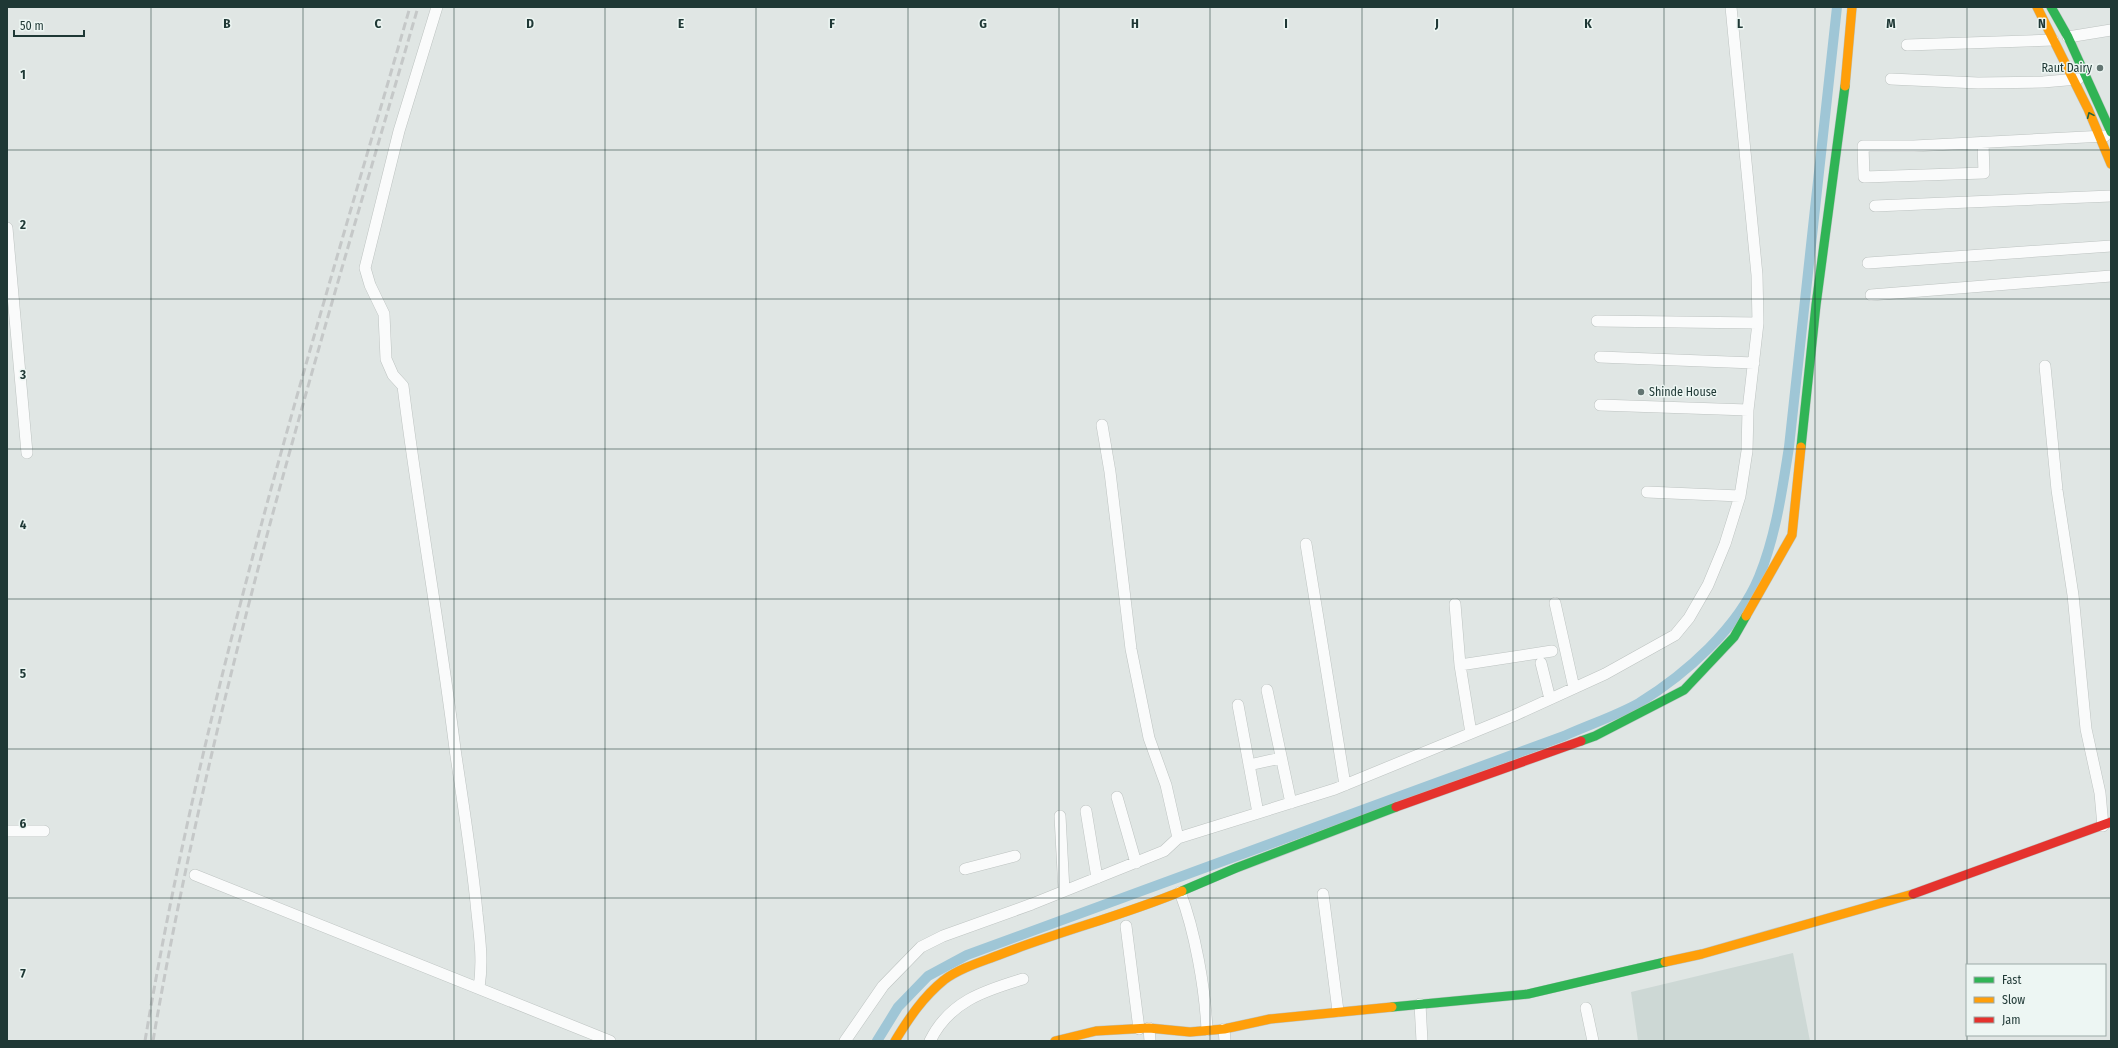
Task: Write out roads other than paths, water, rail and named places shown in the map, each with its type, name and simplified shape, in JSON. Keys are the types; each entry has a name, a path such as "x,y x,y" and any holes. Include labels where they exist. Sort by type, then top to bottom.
{"street":[{"path":"437,7 399,131 365,268 370,285 384,314 386,359 393,375 403,386 418,504 431,573 475,886 482,948 481,980 479,988"},
{"path":"845,1041 883,986 921,947 942,936 1136,863 1164,851 1178,838 1345,785 1471,733 1605,674 1675,635 1689,618 1708,585 1725,544 1740,496 1747,451 1748,410 1758,323 1757,275 1730,7"},
{"path":"895,1041 908,1019 926,996 946,979 964,969 1032,942 1142,908 1236,868 1412,801 1595,736 1684,690 1734,637 1792,535 1816,305 1844,92 1852,7"},
{"path":"2037,7 2074,80 2100,136 2111,164"},
{"path":"1983,143 1984,173 1864,177 1863,146 1914,146 1983,143 2100,136 2111,134 2108,120 2068,37 2051,7"},
{"path":"2068,37 2111,30"},
{"path":"1906,46 2053,40"},
{"path":"1891,79 1978,83 2074,80 2086,77"},
{"path":"1875,206 2111,196"},
{"path":"7,228 27,453"},
{"path":"1868,263 2111,246"},
{"path":"1871,295 2111,276"},
{"path":"1597,321 1758,323"},
{"path":"1600,357 1754,363"},
{"path":"1055,1041 1096,1032 1144,1028 1191,1036 1207,1030 1224,1029 1270,1019 1338,1011 1477,1000 1528,994 1702,954 1908,896 2107,824 2086,729 2073,595 2057,490 2045,366"},
{"path":"1600,406 1748,410"},
{"path":"1102,424 1110,472 1131,649 1149,738 1166,785 1178,838"},
{"path":"1647,492 1740,496"},
{"path":"1306,544 1345,785"},
{"path":"1556,603 1574,688"},
{"path":"1454,604 1460,665 1471,733"},
{"path":"1460,665 1552,651"},
{"path":"1541,663 1550,699"},
{"path":"1267,690 1291,803"},
{"path":"1238,704 1258,813"},
{"path":"1249,765 1281,758"},
{"path":"1117,798 1136,863"},
{"path":"1086,811 1097,878"},
{"path":"1060,816 1064,891"},
{"path":"7,831 44,831"},
{"path":"965,870 1015,856"},
{"path":"196,875 610,1041"},
{"path":"1180,892 1193,935 1206,1006 1207,1030"},
{"path":"1323,894 1338,1011"},
{"path":"1126,926 1144,1028 1150,1041"},
{"path":"930,1041 951,1010 976,996 1022,978"},
{"path":"1420,1004 1422,1041"},
{"path":"1586,1008 1593,1041"},
{"path":"1224,1029 1226,1041"}],"waterway":[{"path":"877,1041 898,1007 928,976 967,955 1564,736 1630,708 1675,678 1692,664 1724,632 1750,596 1759,577 1770,545 1781,496 1789,447 1837,7"}],"railway":[{"path":"145,1041 169,910 197,779 262,520 410,7"},
{"path":"153,1041 178,910 206,779 237,650 306,392 418,7"}],"place":[{"name":"Raut Dairy","path":"2100,68"},
{"name":"Shinde House","path":"1641,392"}]}
